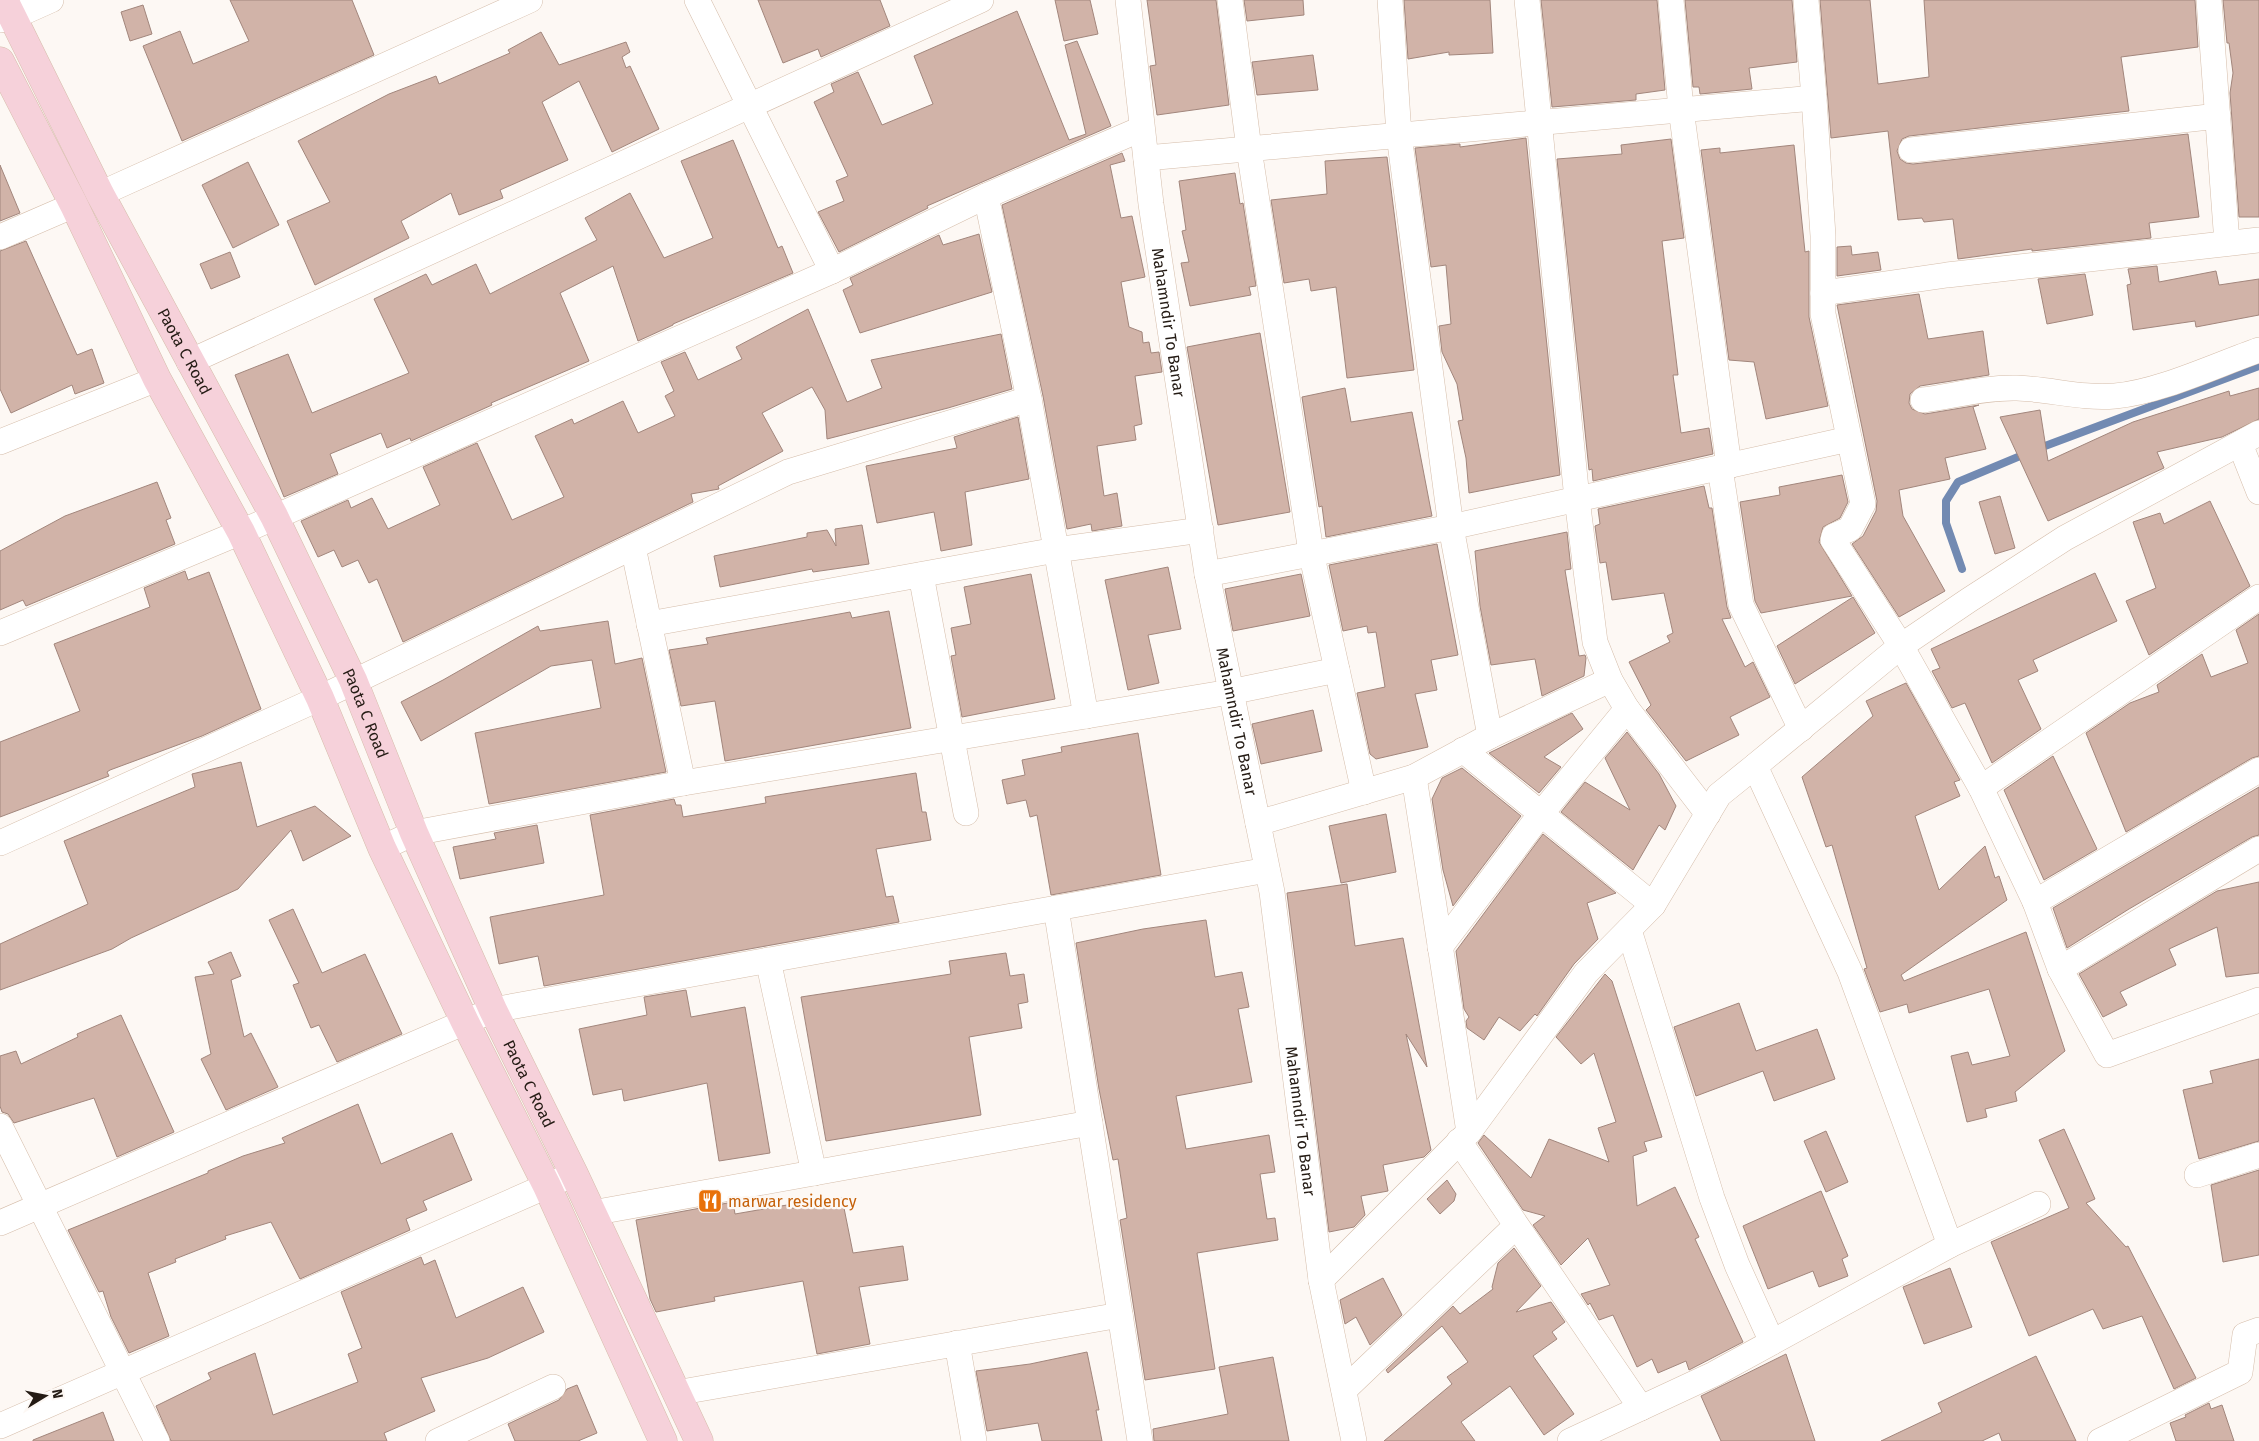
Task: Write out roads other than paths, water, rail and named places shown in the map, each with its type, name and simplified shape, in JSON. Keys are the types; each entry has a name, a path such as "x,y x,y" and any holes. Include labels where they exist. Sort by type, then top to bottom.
{"street":[{"path":"6,12 51,0"},
{"path":"100,194 530,0"},
{"path":"697,0 832,271"},
{"path":"189,362 981,0"},
{"name":"Mahamndir To Banar","path":"1128,0 1141,129 1151,204 1207,574 1272,892 1321,1280 1354,1441"},
{"path":"1230,0 1249,149 1311,552 1364,792"},
{"path":"1390,0 1399,135 1451,527 1490,736"},
{"path":"1527,0 1538,124 1590,616 1596,642 1610,680 1627,709 1708,814"},
{"path":"1671,0 1681,109 1742,605 1801,729"},
{"path":"1806,0 1823,236 1823,314 1863,504 1850,529 1834,536 1833,540 1901,646 1981,788 2035,902 2060,969 2107,1055 2259,1000"},
{"path":"2209,0 2227,244"},
{"name":"Paota C Road","path":"6,12 189,362 274,516 352,680 414,833 493,1010 574,1174 699,1441"},
{"path":"0,61 74,205 157,379 241,532 320,698 382,848 465,1022 547,1186 663,1441"},
{"path":"1146,158 1814,98"},
{"path":"1911,150 2218,116"},
{"path":"0,633 241,532 832,271 986,196 1141,129"},
{"path":"986,196 1030,400 1086,716"},
{"path":"0,237 74,205"},
{"path":"1823,293 1947,275 2259,240"},
{"path":"1923,400 2014,388 2088,397 2114,396 2134,393 2169,382 2259,350"},
{"path":"0,442 157,379"},
{"path":"0,843 320,698 352,680 788,472 1030,400"},
{"path":"1321,1280 1464,1136 1586,973 1653,905 1719,795 1901,646 2065,538 2250,438 2259,492"},
{"path":"1207,574 1311,552 1451,527 1849,439"},
{"path":"649,624 1056,550 1201,530"},
{"path":"633,547 683,783"},
{"path":"921,575 966,813"},
{"path":"1981,788 2259,598"},
{"path":"382,848 414,833 683,783 1230,692 1337,670"},
{"path":"1258,823 1414,777 1490,736 1610,680"},
{"path":"1440,947 1540,815 1627,709"},
{"path":"1463,750 1540,815 1653,905"},
{"path":"1755,766 1850,972 1950,1245"},
{"path":"2035,902 2259,770"},
{"path":"1414,777 1440,947 1464,1136 1516,1226 1641,1408"},
{"path":"2060,969 2259,849"},
{"path":"0,1222 493,1010 1268,870"},
{"path":"1056,908 1140,1441"},
{"path":"1629,930 1712,1198 1737,1264 1772,1342"},
{"path":"768,960 814,1173"},
{"path":"592,1213 1090,1123"},
{"path":"0,1126 121,1373 157,1441"},
{"path":"2197,1175 2259,1155"},
{"path":"0,1426 574,1174"},
{"path":"1570,1441 1714,1374 1950,1245 2038,1204"},
{"path":"1344,1390 1516,1226"},
{"path":"676,1393 1120,1315"},
{"path":"2100,1441 2240,1372 2245,1335 2259,1330"},
{"path":"957,1343 974,1441"},
{"path":"438,1441 553,1387"}],"waterway":[{"path":"1962,569 1946,523 1946,501 1958,482 2037,449 2259,366"}],"place":[{"name":"marwar residency","path":"710,1201"}]}
